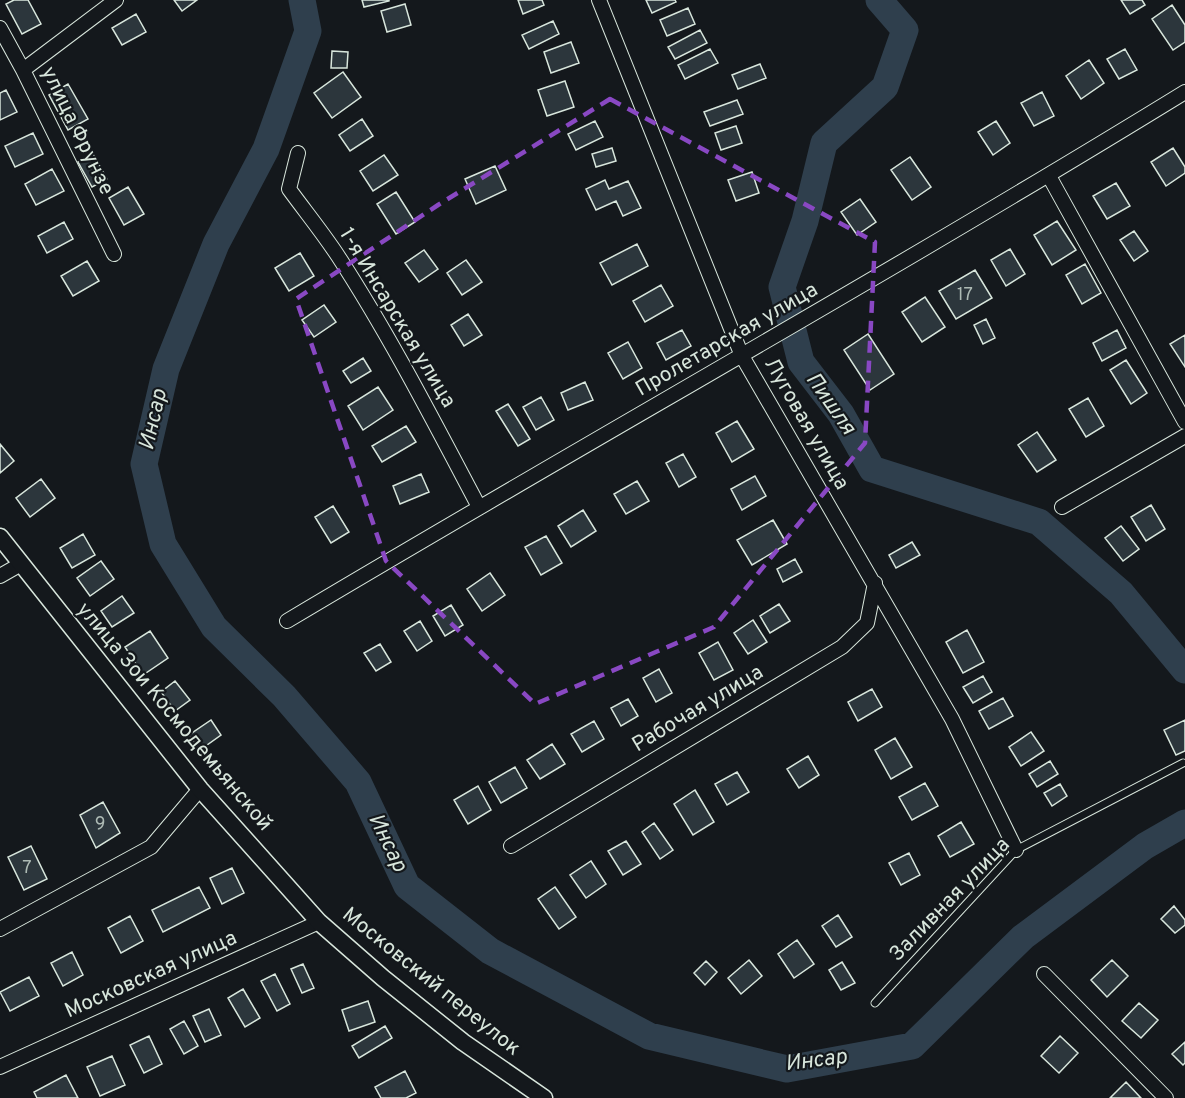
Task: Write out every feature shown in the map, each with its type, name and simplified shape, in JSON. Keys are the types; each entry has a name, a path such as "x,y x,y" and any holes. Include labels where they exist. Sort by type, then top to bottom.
{"street":[{"path":"23,70 116,0"},
{"name":"Луговая улица","path":"599,0 742,356 952,718 1016,850"},
{"name":"улица Фрунзе","path":"0,28 114,254"},
{"name":"Пролетарская улица","path":"287,621 479,507 818,313 1185,93"},
{"name":"1-я Инсарская улица","path":"298,153 289,189 337,254 376,318 430,413 479,507"},
{"path":"1049,176 1185,422"},
{"path":"1062,507 1185,436"},
{"name":"улица Зои Космодемьянской","path":"0,537 200,789 319,922"},
{"path":"0,576 21,564"},
{"name":"Рабочая улица","path":"511,846 842,647 867,623 875,583"},
{"path":"0,929 151,847 200,789"},
{"name":"Московская улица","path":"0,1066 319,922"},
{"name":"Московский переулок","path":"319,922 463,1042 544,1098"},
{"path":"1044,974 1166,1098"}],"lane":[{"name":"Заливная улица","path":"875,1002 1016,850 1183,763"}],"highlighted area":[{"path":"610,99 875,242 865,443 714,627 535,704 386,561 296,299 438,205"}],"building":[{"path":"14,0 28,0 41,24 22,34 6,4"},
{"path":"174,0 197,0 182,11"},
{"path":"362,0 389,0 389,1 364,7"},
{"path":"518,0 542,0 544,5 523,14"},
{"path":"646,0 675,0 676,2 652,13"},
{"path":"1121,0 1142,0 1145,5 1130,14"},
{"path":"405,4 411,25 387,32 381,11"},
{"path":"1172,5 1185,25 1185,42 1173,50 1152,19"},
{"path":"688,8 695,24 667,36 660,20"},
{"path":"136,14 146,32 122,45 112,28"},
{"path":"553,21 559,34 529,49 522,35"},
{"path":"700,30 707,43 675,59 668,47"},
{"path":"571,42 579,63 551,73 544,52"},
{"path":"710,49 718,63 685,79 678,65"},
{"path":"1125,49 1137,70 1119,79 1107,59"},
{"path":"332,51 348,52 347,68 331,68"},
{"path":"1089,60 1104,83 1081,99 1066,76"},
{"path":"760,64 766,78 738,89 732,75"},
{"path":"343,72 361,97 332,118 314,93"},
{"path":"565,81 574,107 547,116 538,90"},
{"path":"68,84 88,119 68,130 49,95"},
{"path":"6,90 17,112 0,120 0,93"},
{"path":"1042,92 1054,116 1034,126 1021,103"},
{"path":"737,100 743,114 710,126 704,112"},
{"path":"362,119 373,136 350,151 339,135"},
{"path":"595,121 603,137 576,150 568,134"},
{"path":"996,121 1010,143 993,155 978,132"},
{"path":"736,126 742,143 721,150 715,133"},
{"path":"33,133 43,154 15,167 5,146"},
{"path":"612,148 616,161 596,167 592,154"},
{"path":"1173,148 1185,167 1185,173 1166,186 1151,162"},
{"path":"93,154 107,179 92,187 78,162"},
{"path":"384,155 398,175 373,191 360,171"},
{"path":"910,157 931,187 912,200 891,170"},
{"path":"495,166 506,190 476,204 465,179"},
{"path":"52,169 64,191 36,205 25,184"},
{"path":"752,172 759,193 736,201 728,180"},
{"path":"605,180 609,189 628,181 641,208 623,216 616,201 596,210 586,189"},
{"path":"1116,183 1130,206 1107,219 1093,196"},
{"path":"128,187 144,214 124,225 109,198"},
{"path":"396,192 415,222 396,234 377,204"},
{"path":"860,199 876,222 857,235 841,212"},
{"path":"1057,221 1076,250 1052,265 1034,235"},
{"path":"64,222 73,239 47,253 38,236"},
{"path":"1134,231 1148,251 1134,261 1120,240"},
{"path":"637,244 648,266 612,285 600,263"},
{"path":"1010,249 1025,274 1006,286 991,260"},
{"path":"424,250 438,269 419,282 405,263"},
{"path":"300,253 314,276 289,291 275,268"},
{"path":"466,260 482,282 462,295 447,273"},
{"path":"87,261 99,281 73,296 61,276"},
{"path":"1085,264 1101,293 1082,304 1066,275"},
{"path":"975,270 992,298 956,319 939,291"},
{"path":"661,285 673,306 645,322 633,301"},
{"path":"925,297 945,327 922,342 902,312"},
{"path":"324,305 336,322 314,337 302,320"},
{"path":"468,314 482,335 464,346 451,325"},
{"path":"986,319 995,338 983,344 974,325"},
{"path":"682,330 691,346 666,360 657,343"},
{"path":"1117,330 1126,348 1102,361 1093,343"},
{"path":"868,334 894,374 870,390 844,350"},
{"path":"1185,335 1185,367 1170,344"},
{"path":"628,342 642,368 623,379 608,353"},
{"path":"363,358 371,371 351,383 343,371"},
{"path":"1126,360 1147,393 1131,404 1110,370"},
{"path":"585,382 593,400 568,410 561,393"},
{"path":"378,387 393,410 363,430 348,406"},
{"path":"541,397 554,420 536,430 523,407"},
{"path":"1088,398 1104,426 1086,437 1069,409"},
{"path":"508,404 530,439 518,446 496,411"},
{"path":"737,421 754,449 732,462 716,433"},
{"path":"406,426 416,442 382,462 372,446"},
{"path":"1037,432 1056,460 1037,472 1018,445"},
{"path":"0,444 14,461 0,473"},
{"path":"683,454 696,477 679,487 666,463"},
{"path":"421,474 429,492 400,504 393,486"},
{"path":"755,476 766,496 742,510 731,489"},
{"path":"41,479 55,498 30,517 16,498"},
{"path":"637,481 649,501 626,514 614,494"},
{"path":"1151,505 1165,529 1146,541 1131,517"},
{"path":"333,506 349,532 331,543 315,517"},
{"path":"583,510 596,531 571,547 558,526"},
{"path":"773,520 787,544 752,565 737,540"},
{"path":"1121,526 1139,549 1123,561 1105,538"},
{"path":"83,534 95,555 72,568 60,548"},
{"path":"546,536 562,563 541,575 525,547"},
{"path":"912,542 920,555 896,568 889,555"},
{"path":"795,559 802,572 783,582 777,569"},
{"path":"101,561 114,579 90,596 77,578"},
{"path":"490,573 505,595 482,611 467,589"},
{"path":"122,596 134,613 112,627 101,611"},
{"path":"779,604 790,621 770,633 760,616"},
{"path":"451,605 463,625 445,636 433,616"},
{"path":"753,620 767,642 748,654 734,633"},
{"path":"420,621 432,641 417,651 404,631"},
{"path":"967,630 984,662 963,673 946,642"},
{"path":"150,631 168,658 143,675 125,647"},
{"path":"718,642 733,670 714,680 699,653"},
{"path":"380,644 391,662 376,671 364,653"},
{"path":"659,669 672,693 656,702 643,678"},
{"path":"983,676 992,692 973,703 963,687"},
{"path":"175,681 190,700 175,711 161,692"},
{"path":"872,689 882,707 858,721 848,702"},
{"path":"1003,698 1013,716 989,729 979,711"},
{"path":"628,699 638,716 621,726 611,708"},
{"path":"211,720 221,735 200,750 189,735"},
{"path":"1185,720 1185,751 1176,755 1164,730"},
{"path":"594,721 604,739 582,752 571,734"},
{"path":"1031,732 1044,751 1021,766 1009,747"},
{"path":"895,738 912,767 891,779 875,750"},
{"path":"552,744 565,764 540,779 527,760"},
{"path":"808,756 819,775 799,788 787,769"},
{"path":"1050,761 1058,774 1037,787 1029,774"},
{"path":"515,767 527,788 501,803 489,782"},
{"path":"737,772 749,792 727,805 715,784"},
{"path":"925,783 938,806 912,820 899,797"},
{"path":"1060,784 1067,796 1052,806 1044,793"},
{"path":"478,786 491,810 468,824 454,800"},
{"path":"695,790 714,822 693,835 674,804"},
{"path":"103,802 120,833 96,848 80,815"},
{"path":"961,822 974,844 950,857 938,836"},
{"path":"654,823 673,850 660,859 642,832"},
{"path":"626,841 641,864 623,875 608,851"},
{"path":"31,846 47,879 24,890 8,857"},
{"path":"909,853 920,875 901,885 889,863"},
{"path":"591,861 606,884 586,898 570,875"},
{"path":"232,868 244,893 222,904 210,878"},
{"path":"199,887 210,908 163,932 152,910"},
{"path":"555,887 576,917 559,929 538,899"},
{"path":"1174,906 1185,920 1185,925 1175,933 1161,919"},
{"path":"838,915 852,937 836,947 822,926"},
{"path":"130,916 143,941 121,953 108,928"},
{"path":"797,940 814,964 794,978 778,954"},
{"path":"72,952 83,975 63,986 51,963"},
{"path":"749,960 762,976 741,994 728,978"},
{"path":"1112,960 1128,976 1107,997 1091,980"},
{"path":"706,961 717,972 705,985 694,973"},
{"path":"842,962 855,983 841,990 829,970"},
{"path":"303,964 314,988 302,993 291,969"},
{"path":"275,974 290,1004 277,1011 261,981"},
{"path":"29,977 39,996 10,1011 0,992"},
{"path":"243,989 260,1018 245,1027 228,998"},
{"path":"368,1001 375,1022 349,1031 342,1010"},
{"path":"1139,1003 1158,1020 1141,1038 1122,1021"},
{"path":"209,1009 221,1035 205,1042 193,1016"},
{"path":"184,1021 198,1046 184,1054 170,1029"},
{"path":"385,1026 392,1038 359,1058 352,1046"},
{"path":"149,1036 162,1064 144,1073 130,1045"},
{"path":"1060,1036 1078,1053 1059,1073 1041,1056"},
{"path":"1185,1042 1185,1063 1183,1065 1172,1054"},
{"path":"112,1056 125,1085 100,1096 87,1067"},
{"path":"405,1071 416,1093 406,1098 381,1098 375,1087"},
{"path":"66,1075 78,1098 37,1098 34,1092"},
{"path":"1126,1082 1141,1098 1110,1098"}],"waterway":[{"name":"Инсар","path":"302,0 308,31 266,149 216,244 166,369 144,464 163,544 214,627 284,696 358,782 407,886 490,951 649,1036 787,1069 912,1046 1023,937 1145,846 1185,823"},
{"name":"Пишля","path":"879,0 905,30 885,87 824,143 805,221 782,287 801,362 841,414 872,469 1039,522 1121,593 1185,670"}]}
